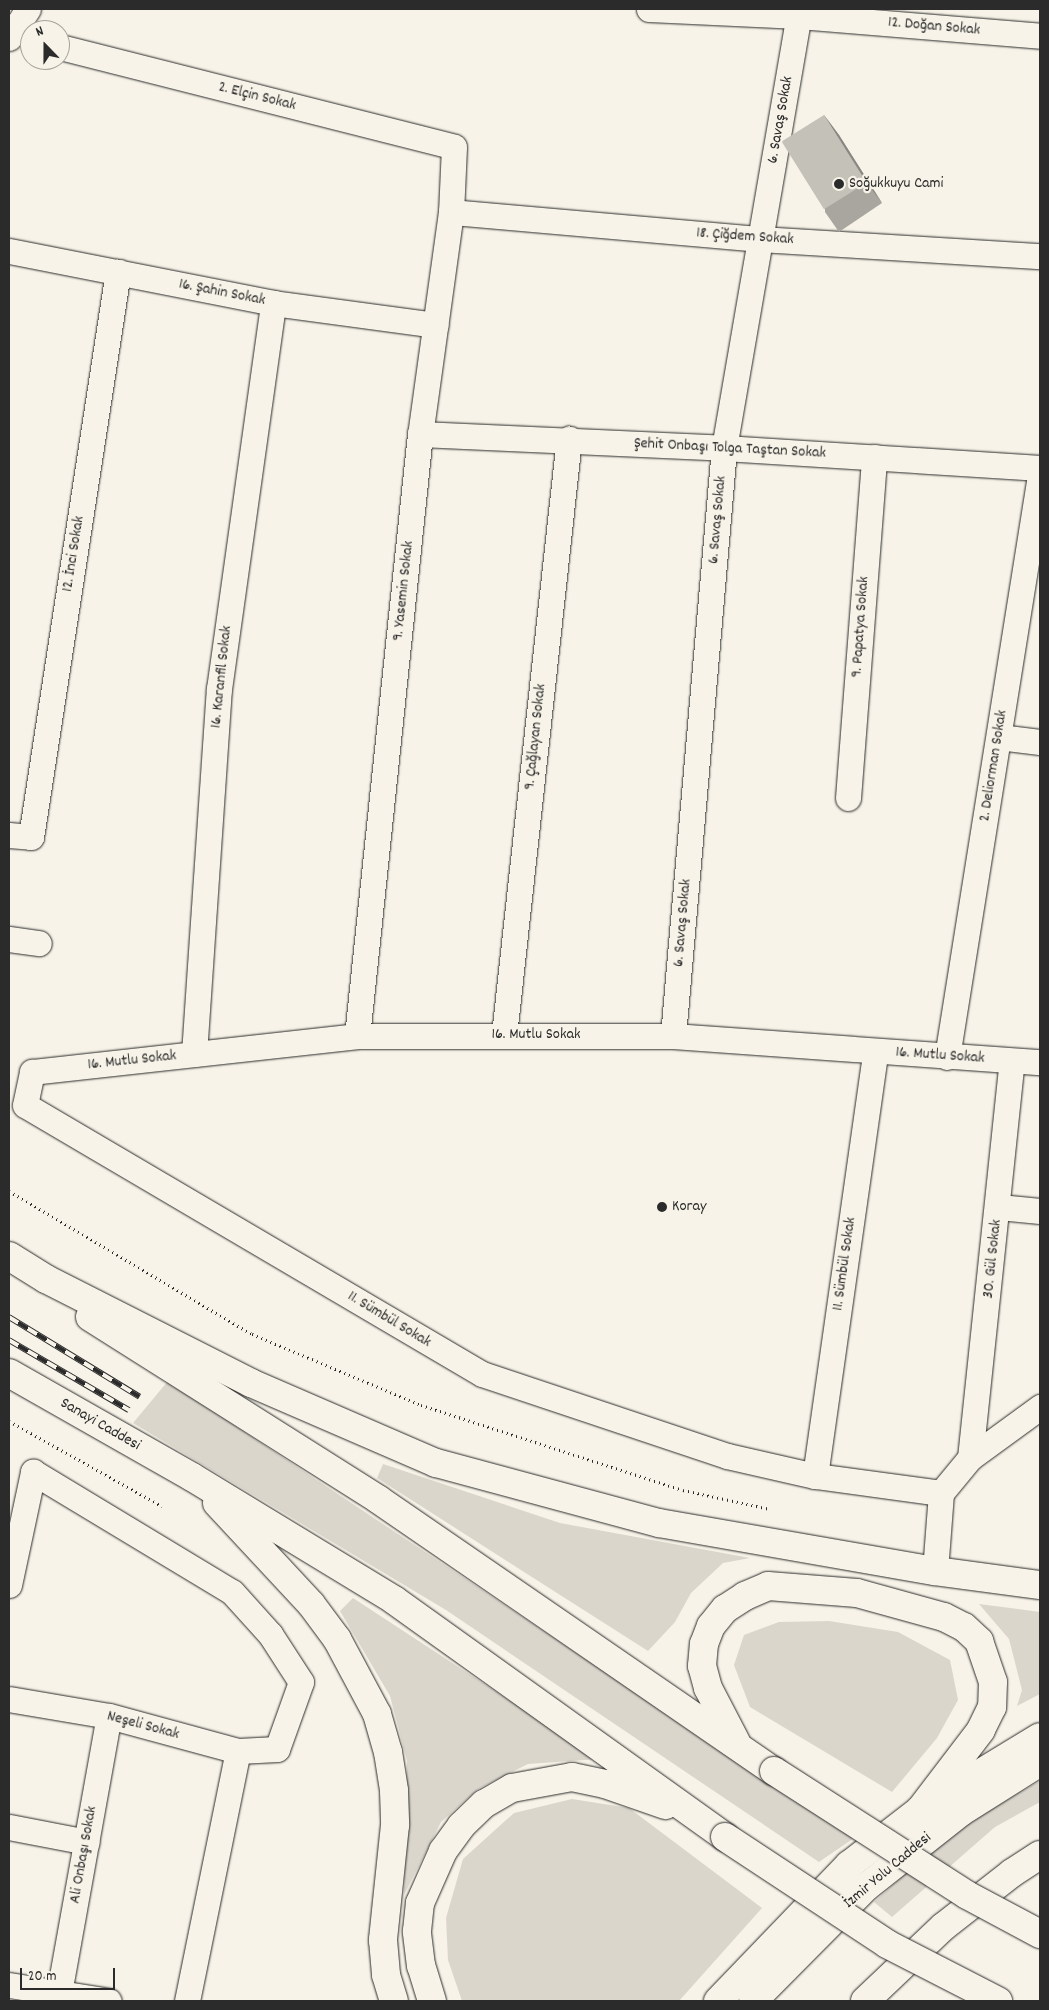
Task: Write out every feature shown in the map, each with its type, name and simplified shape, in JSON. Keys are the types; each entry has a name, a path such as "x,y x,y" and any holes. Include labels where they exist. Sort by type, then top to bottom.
{"highway":[{"path":"9,1256 46,1279 251,1383 436,1463 659,1523 935,1571 1040,1585"},
{"path":"9,1263 132,1346 379,1500 774,1771 967,1895 1040,1934"},
{"name":"Sanayi Caddesi","path":"9,1373 192,1477 394,1600 725,1837 887,1944 998,2001"},
{"path":"192,1477 311,1604 337,1639 377,1714 388,1752 394,1791 396,1825 383,1940 386,1975 394,2001"},
{"path":"738,1746 708,1688 702,1666 704,1644 711,1626 725,1609 746,1596 768,1586 857,1593 944,1617 964,1628 979,1641 993,1682 992,1707 981,1730 920,1810"},
{"path":"718,2001 850,1865 920,1810 1040,1737"},
{"name":"İzmir Yolu Caddesi","path":"753,2001 866,1887 961,1812 1040,1762"},
{"path":"432,2001 421,1966 417,1931 420,1904 442,1851 461,1826 484,1804 512,1788 572,1777 605,1784 696,1816"},
{"path":"865,2001 943,1927 1012,1872 1040,1855"},
{"path":"1012,1872 1040,1861"}],"street":[{"path":"17,38 28,9"},
{"name":"12. Doğan Sokak","path":"649,9 799,12 1040,36"},
{"name":"6. Savaş Sokak","path":"673,1036 724,448 799,12"},
{"name":"2. Elçin Sokak","path":"70,51 454,147"},
{"name":"9. Yasemin Sokak","path":"357,1036 420,434 451,212 454,147"},
{"name":"18. Çiğdem Sokak","path":"451,212 760,239 1040,256"},
{"name":"16. Şahin Sokak","path":"9,251 274,303 436,325"},
{"name":"12. İnci Sokak","path":"20,836 118,272"},
{"name":"16. Karanfil Sokak","path":"194,1054 219,689 274,303"},
{"name":"Şehit Onbaşı Tolga Taştan Sokak","path":"420,434 569,439 1040,468"},
{"name":"9. Çağlayan Sokak","path":"504,1035 569,439"},
{"name":"9. Papatya Sokak","path":"848,798 874,457"},
{"name":"2. Deliorman Sokak","path":"948,1057 999,737 1032,571 1040,476"},
{"path":"999,737 1040,742"},
{"path":"9,939 39,943"},
{"name":"16. Mutlu Sokak","path":"32,1072 357,1036 673,1036 875,1052 1040,1062"},
{"name":"11. Sümbül Sokak","path":"815,1476 875,1052"},
{"name":"30. Gül Sokak","path":"970,1458 999,1207 1012,1061"},
{"name":"11. Sümbül Sokak","path":"32,1072 25,1105 482,1374 727,1456 815,1476 941,1493"},
{"path":"999,1207 1040,1211"},
{"path":"935,1571 941,1493 970,1458 1040,1407"},
{"name":"Neşeli Sokak","path":"9,1585 33,1472 232,1592 258,1620 301,1682 277,1749 238,1751 109,1716 9,1700"},
{"name":"Ali Onbaşı Sokak","path":"59,1993 109,1716"},
{"path":"187,2001 238,1751"},
{"path":"9,1827 87,1842"},
{"path":"9,1985 108,2001"}],"path":[{"path":"9,1191 252,1334 421,1405 683,1490 778,1511"},
{"path":"9,1421 162,1506"}],"shaded area":[{"path":"168,1381 854,1838 819,1862 446,1610 133,1423"},
{"path":"383,1464 560,1523 750,1558 723,1563 691,1593 675,1622 648,1651 377,1478"},
{"path":"353,1598 599,1759 528,1764 478,1789 441,1822 404,1895 407,1761 390,1696 340,1611"},
{"path":"979,1604 1040,1612 1040,1694 1017,1706 1022,1690 1009,1639"},
{"path":"829,1621 898,1632 950,1660 958,1700 937,1738 892,1792 750,1707 734,1665 744,1635 779,1622"},
{"path":"1040,1781 1040,1802 995,1827 892,1917 874,1902 957,1827"},
{"path":"572,1799 629,1808 762,1908 679,2001 462,2001 448,1960 446,1918 463,1859 514,1813"}],"building":[{"name":"Soğukkuyu Cami","path":"824,115 866,183 824,209 782,141"}],"railway":[{"path":"9,1317 140,1397"},
{"path":"9,1340 129,1410"}],"place":[{"name":"Soğukkuyu Cami","path":"839,184"},
{"name":"Koray","path":"662,1207"}]}
